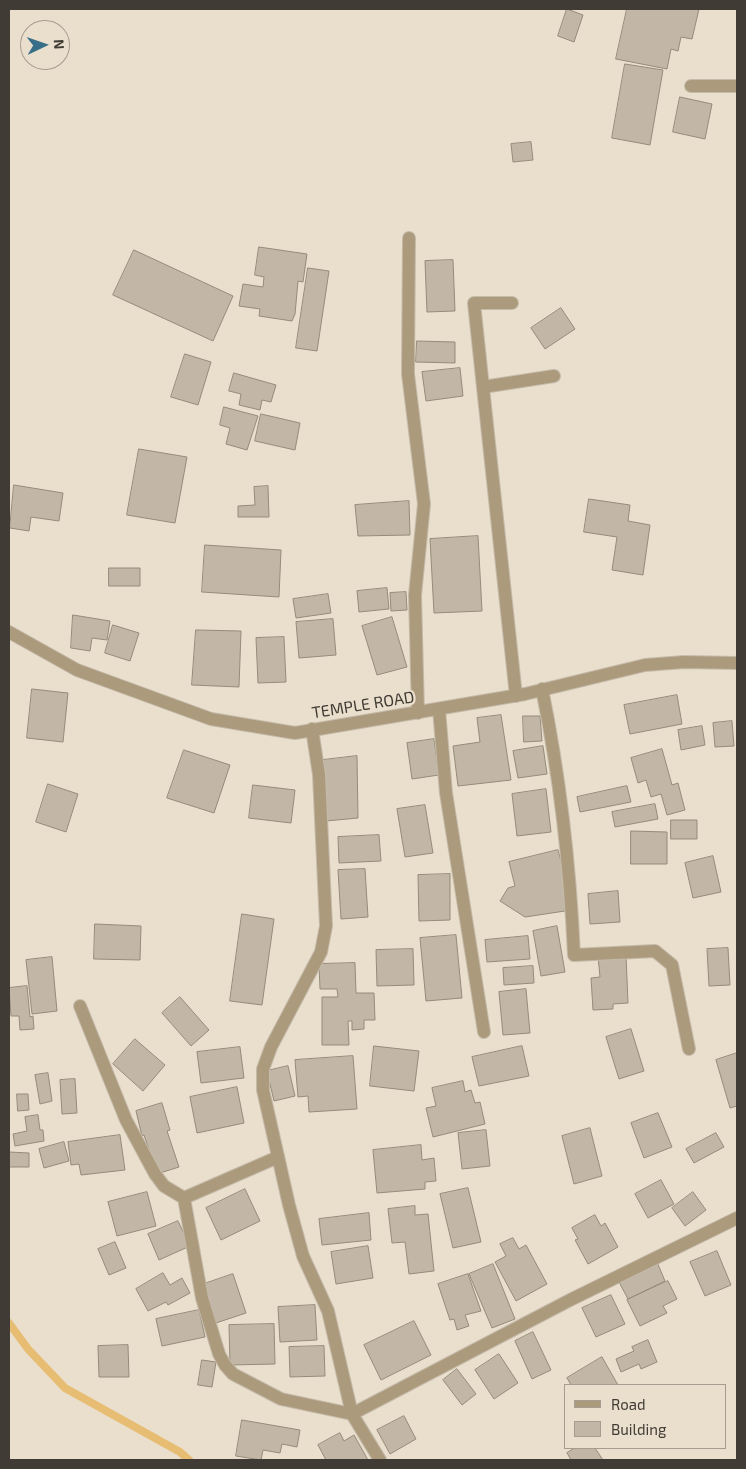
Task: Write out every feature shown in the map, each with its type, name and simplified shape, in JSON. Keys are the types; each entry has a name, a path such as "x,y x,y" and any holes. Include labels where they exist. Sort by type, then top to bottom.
{"street":[{"path":"690,86 737,86"},
{"path":"409,238 408,374 424,504 415,595 418,713"},
{"path":"512,303 474,303 516,696"},
{"path":"483,387 554,376"},
{"name":"TEMPLE ROAD","path":"9,632 77,670 211,719 295,733 516,696 645,665 684,662 737,663"},
{"path":"542,690 550,732 571,883 574,955 656,951 672,965 689,1049"},
{"path":"439,710 446,793 484,1032"},
{"path":"312,729 319,775 326,926 321,952 288,1012 263,1069 263,1090 278,1157 304,1256 328,1311 352,1414 380,1460"},
{"path":"80,1006 126,1120 154,1174 164,1186 184,1198 202,1298 219,1354 233,1374 281,1399 352,1414 570,1300 737,1218"},
{"path":"184,1198 278,1157"}],"building":[{"path":"567,9 583,15 574,42 558,36"},
{"path":"627,9 699,9 692,39 681,37 678,51 671,49 667,69 616,59"},
{"path":"625,64 663,70 650,145 612,138"},
{"path":"680,97 712,104 705,139 673,132"},
{"path":"531,142 533,160 513,162 511,144"},
{"path":"259,247 307,254 303,282 298,281 295,314 292,321 259,316 260,309 239,306 243,284 263,287 264,277 255,275"},
{"path":"134,250 233,296 213,341 113,295"},
{"path":"453,260 455,311 427,312 425,261"},
{"path":"308,268 329,271 317,351 296,348"},
{"path":"561,308 575,329 545,349 531,328"},
{"path":"417,341 455,342 455,363 416,362"},
{"path":"185,354 211,362 198,405 171,397"},
{"path":"460,368 463,396 426,401 422,372"},
{"path":"234,373 276,385 271,402 262,400 260,410 239,405 241,394 229,391"},
{"path":"224,407 258,416 247,450 226,444 230,428 220,425"},
{"path":"261,414 300,423 295,450 255,441"},
{"path":"139,449 187,457 175,523 127,515"},
{"path":"14,485 63,493 59,521 31,517 29,531 10,528"},
{"path":"268,486 269,517 238,517 238,506 255,505 254,487"},
{"path":"589,499 630,505 628,521 650,525 643,575 612,570 617,537 584,532"},
{"path":"409,501 410,535 358,536 355,505"},
{"path":"478,536 482,611 434,613 430,539"},
{"path":"205,545 281,550 279,597 202,592"},
{"path":"109,568 140,568 140,586 109,586"},
{"path":"387,588 389,609 359,612 357,591"},
{"path":"406,592 407,610 391,611 390,593"},
{"path":"328,594 331,613 296,618 293,599"},
{"path":"73,615 110,621 107,640 92,638 90,651 71,648"},
{"path":"392,617 407,667 377,675 362,626"},
{"path":"333,619 336,655 299,658 296,622"},
{"path":"113,625 139,633 130,661 105,653"},
{"path":"196,630 241,631 239,687 192,685"},
{"path":"284,637 286,682 258,683 256,638"},
{"path":"32,689 68,693 63,742 27,738"},
{"path":"677,695 682,724 630,734 624,705"},
{"path":"501,715 511,780 458,786 453,746 480,742 477,718"},
{"path":"523,716 540,716 542,741 524,742"},
{"path":"732,721 734,746 715,747 713,723"},
{"path":"702,726 705,745 681,750 678,730"},
{"path":"434,739 439,775 412,779 407,743"},
{"path":"543,746 547,774 518,778 513,751"},
{"path":"662,749 672,785 678,783 685,810 667,815 661,794 651,797 646,780 638,783 631,758"},
{"path":"184,750 230,765 214,813 167,798"},
{"path":"357,756 358,818 326,821 323,760"},
{"path":"48,784 78,794 66,832 36,822"},
{"path":"253,785 295,790 291,823 249,818"},
{"path":"627,786 631,802 580,812 577,797"},
{"path":"546,789 551,832 517,836 512,794"},
{"path":"655,804 658,819 615,827 612,812"},
{"path":"425,805 433,853 405,857 397,809"},
{"path":"671,820 697,820 697,839 671,839"},
{"path":"631,831 667,832 667,864 631,864"},
{"path":"379,835 381,861 339,863 338,837"},
{"path":"558,850 567,883 565,911 525,917 500,901 508,888 515,886 509,862"},
{"path":"713,856 721,892 693,898 685,863"},
{"path":"365,869 368,917 341,919 338,870"},
{"path":"450,874 450,920 419,921 418,875"},
{"path":"618,891 620,922 590,924 588,894"},
{"path":"242,914 274,919 262,1005 230,1001"},
{"path":"95,924 141,926 140,960 94,959"},
{"path":"557,926 565,972 541,976 533,931"},
{"path":"456,935 462,998 426,1001 420,938"},
{"path":"528,936 530,959 487,962 485,940"},
{"path":"728,948 730,985 709,986 707,949"},
{"path":"413,949 414,985 377,986 376,950"},
{"path":"626,955 628,1003 613,1004 613,1009 593,1010 591,978 600,977 598,956"},
{"path":"52,957 57,1011 32,1014 26,960"},
{"path":"355,963 356,993 374,993 375,1020 364,1020 364,1029 352,1030 352,1021 348,1021 349,1045 322,1045 322,997 338,997 337,989 320,989 319,964"},
{"path":"533,966 534,983 504,985 503,968"},
{"path":"27,986 30,1017 33,1016 34,1029 20,1030 19,1016 11,1016 9,988"},
{"path":"526,989 530,1033 503,1035 499,992"},
{"path":"180,997 209,1030 191,1046 162,1013"},
{"path":"631,1029 644,1071 619,1079 606,1037"},
{"path":"135,1039 165,1065 143,1091 113,1064"},
{"path":"374,1046 419,1051 414,1091 370,1086"},
{"path":"522,1046 529,1076 479,1086 472,1057"},
{"path":"240,1047 244,1078 201,1083 197,1052"},
{"path":"737,1053 737,1106 730,1108 716,1060"},
{"path":"353,1056 357,1109 309,1112 308,1096 298,1097 295,1060"},
{"path":"288,1066 295,1096 274,1101 267,1071"},
{"path":"48,1073 52,1101 40,1104 35,1075"},
{"path":"75,1079 77,1113 62,1114 60,1080"},
{"path":"463,1081 465,1092 471,1090 475,1103 480,1102 485,1124 433,1137 426,1108 436,1106 432,1088"},
{"path":"237,1087 244,1123 197,1133 190,1097"},
{"path":"17,1094 28,1094 29,1110 18,1111"},
{"path":"162,1103 170,1130 167,1131 179,1167 157,1174 144,1135 142,1136 136,1111"},
{"path":"658,1113 672,1147 644,1158 631,1123"},
{"path":"38,1115 44,1141 15,1146 13,1134 27,1131 25,1117"},
{"path":"590,1128 602,1176 574,1184 562,1136"},
{"path":"486,1130 490,1166 462,1169 458,1133"},
{"path":"716,1133 724,1147 694,1163 686,1149"},
{"path":"120,1135 125,1170 81,1175 79,1164 71,1165 68,1142"},
{"path":"64,1142 69,1161 44,1168 39,1149"},
{"path":"421,1145 422,1160 434,1158 436,1181 425,1182 425,1189 377,1193 373,1150"},
{"path":"9,1152 29,1153 29,1167 9,1167"},
{"path":"661,1180 674,1204 648,1218 635,1194"},
{"path":"468,1188 481,1242 453,1248 440,1194"},
{"path":"245,1189 260,1221 221,1240 206,1208"},
{"path":"147,1192 156,1226 117,1236 108,1202"},
{"path":"693,1192 706,1210 685,1226 672,1208"},
{"path":"415,1206 415,1215 428,1214 434,1271 409,1274 405,1242 392,1243 388,1209"},
{"path":"369,1213 371,1240 322,1245 319,1219"},
{"path":"595,1215 601,1226 605,1223 618,1247 588,1264 575,1240 578,1239 572,1228"},
{"path":"178,1221 190,1246 159,1260 148,1234"},
{"path":"513,1238 519,1249 526,1245 547,1284 516,1301 495,1262 506,1256 500,1244"},
{"path":"115,1242 126,1268 109,1275 98,1249"},
{"path":"368,1246 373,1278 336,1284 331,1252"},
{"path":"717,1251 731,1285 705,1296 690,1262"},
{"path":"657,1262 665,1281 628,1299 619,1282"},
{"path":"493,1264 515,1319 492,1328 469,1274"},
{"path":"163,1273 170,1285 182,1278 190,1293 168,1305 166,1302 148,1311 136,1289"},
{"path":"233,1274 246,1313 216,1323 204,1284"},
{"path":"468,1274 481,1311 465,1315 469,1326 457,1330 454,1319 450,1320 438,1284"},
{"path":"668,1281 677,1299 663,1306 667,1313 640,1326 627,1300"},
{"path":"611,1295 625,1324 596,1337 582,1308"},
{"path":"315,1305 317,1340 280,1342 278,1307"},
{"path":"199,1310 205,1337 162,1346 156,1319"},
{"path":"414,1321 431,1355 381,1380 364,1345"},
{"path":"274,1324 275,1364 230,1365 229,1325"},
{"path":"533,1332 551,1370 532,1379 515,1341"},
{"path":"648,1340 657,1362 641,1369 639,1364 621,1372 616,1359 634,1351 632,1347"},
{"path":"128,1345 129,1377 99,1377 98,1346"},
{"path":"324,1346 325,1376 290,1377 289,1347"},
{"path":"499,1354 518,1383 494,1399 475,1370"},
{"path":"602,1357 617,1384 570,1384 567,1378"},
{"path":"202,1360 216,1362 212,1387 198,1385"},
{"path":"457,1369 476,1394 462,1405 443,1380"},
{"path":"404,1416 416,1439 390,1454 377,1430"},
{"path":"242,1420 300,1430 297,1447 282,1444 280,1453 263,1450 261,1460 236,1456"},
{"path":"340,1433 344,1441 354,1435 368,1460 326,1460 318,1445"},
{"path":"573,1449 596,1449 603,1460 571,1460 567,1453"}],"waterway":[{"path":"9,1323 28,1349 65,1388 180,1452 189,1460"}]}
